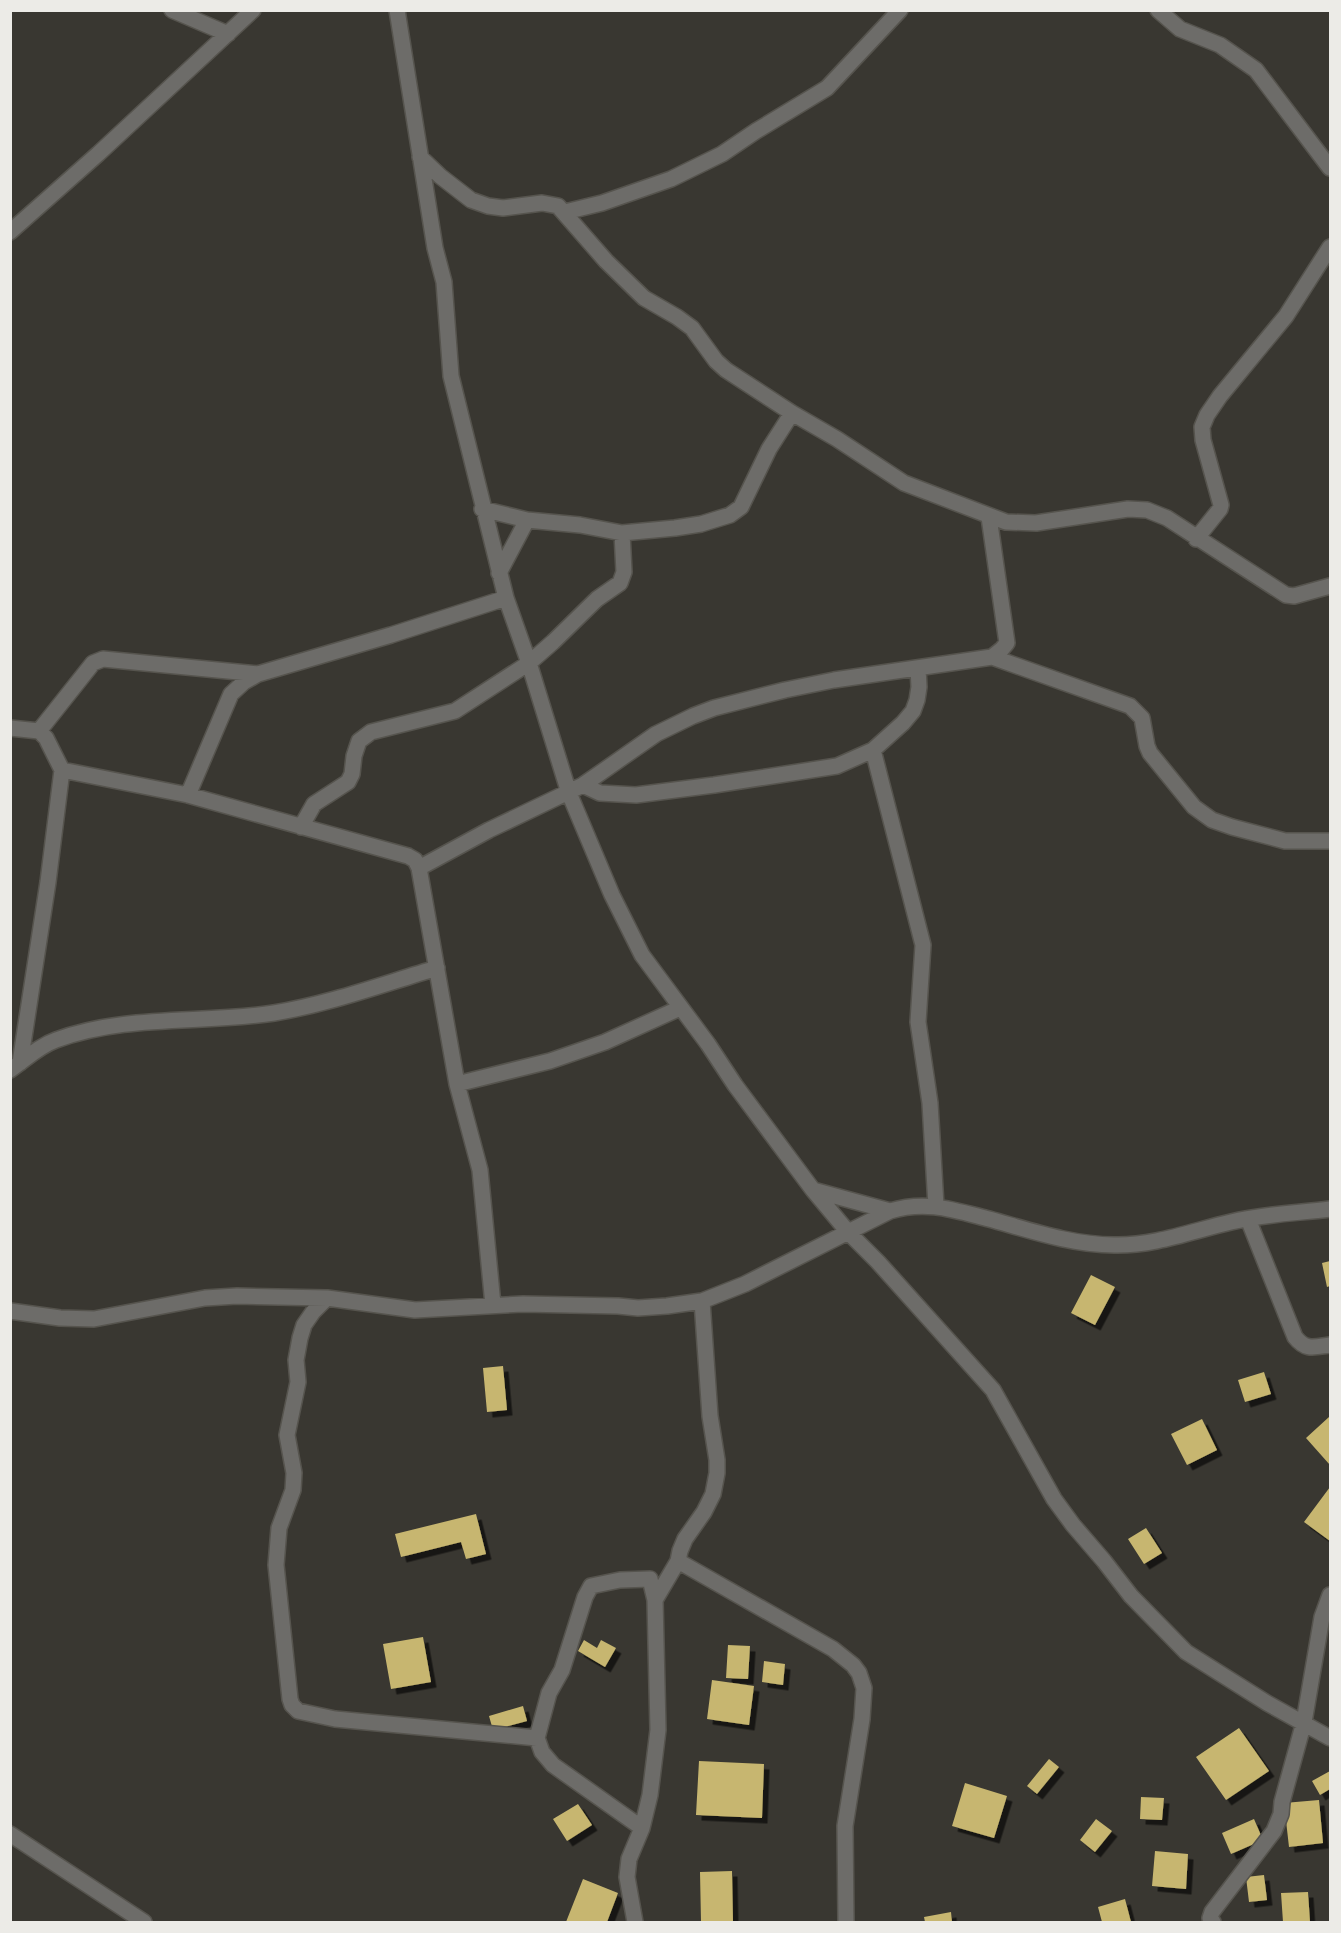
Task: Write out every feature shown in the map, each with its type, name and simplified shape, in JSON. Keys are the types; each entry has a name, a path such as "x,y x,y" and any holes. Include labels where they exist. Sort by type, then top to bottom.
{"street":[{"path":"172,10 228,34"},
{"path":"10,232 17,217 81,170 253,10"},
{"path":"397,10 435,248 444,282 451,375 482,508 506,598 612,895 642,955 813,1190 848,1232 878,1262 993,1390 1054,1499 1131,1596 1186,1652 1330,1738"},
{"path":"565,212 602,203 670,179 722,154 827,88 900,10"},
{"path":"1158,10 1180,28 1221,45 1256,70 1330,168"},
{"path":"420,157 471,200 503,208 551,204 558,206 606,261 644,298 692,328 716,361 726,370 904,483 989,517 1014,523 1036,523 1128,509 1147,510 1167,518 1196,539 1248,569 1286,595 1294,596 1330,586"},
{"path":"1196,539 1221,505 1203,440 1202,427 1207,415 1286,316 1330,247"},
{"path":"482,508 527,520 580,525 622,533 701,524 736,512 745,499 769,449 792,413"},
{"path":"989,517 1006,643 992,657"},
{"path":"499,573 527,520"},
{"path":"300,827 314,804 351,778 359,741 371,732 455,711 529,663 597,599 620,583 624,572 622,533"},
{"path":"189,795 231,694 244,682 258,674 506,598"},
{"path":"419,868 489,830 576,789 656,734 714,708 834,680 992,657 1130,706 1142,718 1150,753 1194,807 1212,820 1285,840 1330,841"},
{"path":"39,730 93,663 103,658 258,674"},
{"path":"576,789 636,795 837,766 873,750 913,711 919,687 918,668"},
{"path":"10,728 39,730 46,738 62,770 48,882 15,1066"},
{"path":"873,750 923,945 918,1022 930,1103 936,1206"},
{"path":"62,770 189,795 408,856 415,860 419,868 457,1084 480,1170 493,1305"},
{"path":"15,1066 40,1047 56,1039 86,1032 122,1024 270,1013 302,1008 437,968"},
{"path":"457,1084 550,1061 604,1042 680,1008"},
{"path":"813,1190 890,1211"},
{"path":"10,1311 60,1318 94,1319 205,1298 237,1296 327,1298 415,1310 493,1305 638,1308 667,1306 702,1301 745,1284 890,1211 901,1208 936,1206 1035,1232 1106,1245 1167,1239 1248,1219 1330,1209"},
{"path":"1248,1219 1295,1337 1305,1347 1330,1345"},
{"path":"327,1298 304,1325 300,1338 296,1360 298,1382 287,1435 294,1473 293,1490 279,1528 276,1565 292,1705 298,1711 334,1719 537,1738"},
{"path":"655,1600 678,1561 685,1539 704,1512 713,1494 717,1473 710,1416 702,1301"},
{"path":"678,1561 833,1649 853,1665 859,1673 864,1688 862,1719 845,1826 846,1923"},
{"path":"635,1923 627,1877 629,1859 642,1828 650,1795 658,1730 655,1600 650,1579 620,1580 591,1586 585,1597 562,1670 549,1693 537,1738 542,1752 553,1765 642,1828"},
{"path":"1213,1923 1210,1918 1212,1912 1278,1824 1304,1722 1322,1617 1330,1595"},
{"path":"10,1834 144,1923"}],"building":[{"path":"1330,1261 1330,1286 1327,1287 1322,1263"},
{"path":"1091,1275 1115,1287 1095,1325 1071,1313"},
{"path":"503,1366 507,1410 487,1412 483,1368"},
{"path":"1264,1372 1271,1394 1245,1402 1238,1380"},
{"path":"1329,1417 1330,1419 1330,1465 1306,1438"},
{"path":"1202,1419 1217,1450 1187,1465 1171,1434"},
{"path":"1330,1487 1330,1541 1304,1522"},
{"path":"476,1514 486,1554 466,1559 461,1542 401,1557 395,1534"},
{"path":"1146,1528 1162,1553 1144,1564 1128,1539"},
{"path":"423,1637 431,1682 391,1689 383,1644"},
{"path":"584,1640 597,1648 601,1640 616,1648 605,1667 578,1651"},
{"path":"728,1645 750,1646 748,1679 726,1678"},
{"path":"764,1661 785,1664 783,1685 762,1682"},
{"path":"712,1680 754,1686 749,1725 707,1719"},
{"path":"523,1706 527,1721 493,1730 489,1716"},
{"path":"1239,1728 1269,1771 1226,1800 1196,1757"},
{"path":"1049,1759 1059,1767 1037,1794 1027,1786"},
{"path":"699,1761 764,1764 762,1818 696,1815"},
{"path":"1330,1771 1330,1789 1320,1795 1312,1781"},
{"path":"965,1783 1007,1796 994,1838 952,1826"},
{"path":"1141,1797 1164,1798 1162,1820 1140,1819"},
{"path":"1319,1800 1323,1843 1289,1847 1284,1803"},
{"path":"578,1804 592,1825 567,1841 553,1819"},
{"path":"1096,1819 1112,1831 1095,1852 1080,1840"},
{"path":"1254,1819 1263,1840 1231,1854 1222,1833"},
{"path":"1155,1851 1188,1854 1186,1889 1152,1886"},
{"path":"732,1871 733,1922 701,1922 700,1872"},
{"path":"1264,1875 1267,1900 1249,1902 1246,1877"},
{"path":"583,1879 618,1893 607,1922 566,1922"},
{"path":"1308,1892 1310,1922 1283,1922 1281,1893"},
{"path":"1125,1899 1131,1922 1102,1922 1098,1907"},
{"path":"951,1912 952,1922 925,1922 924,1917"}]}
